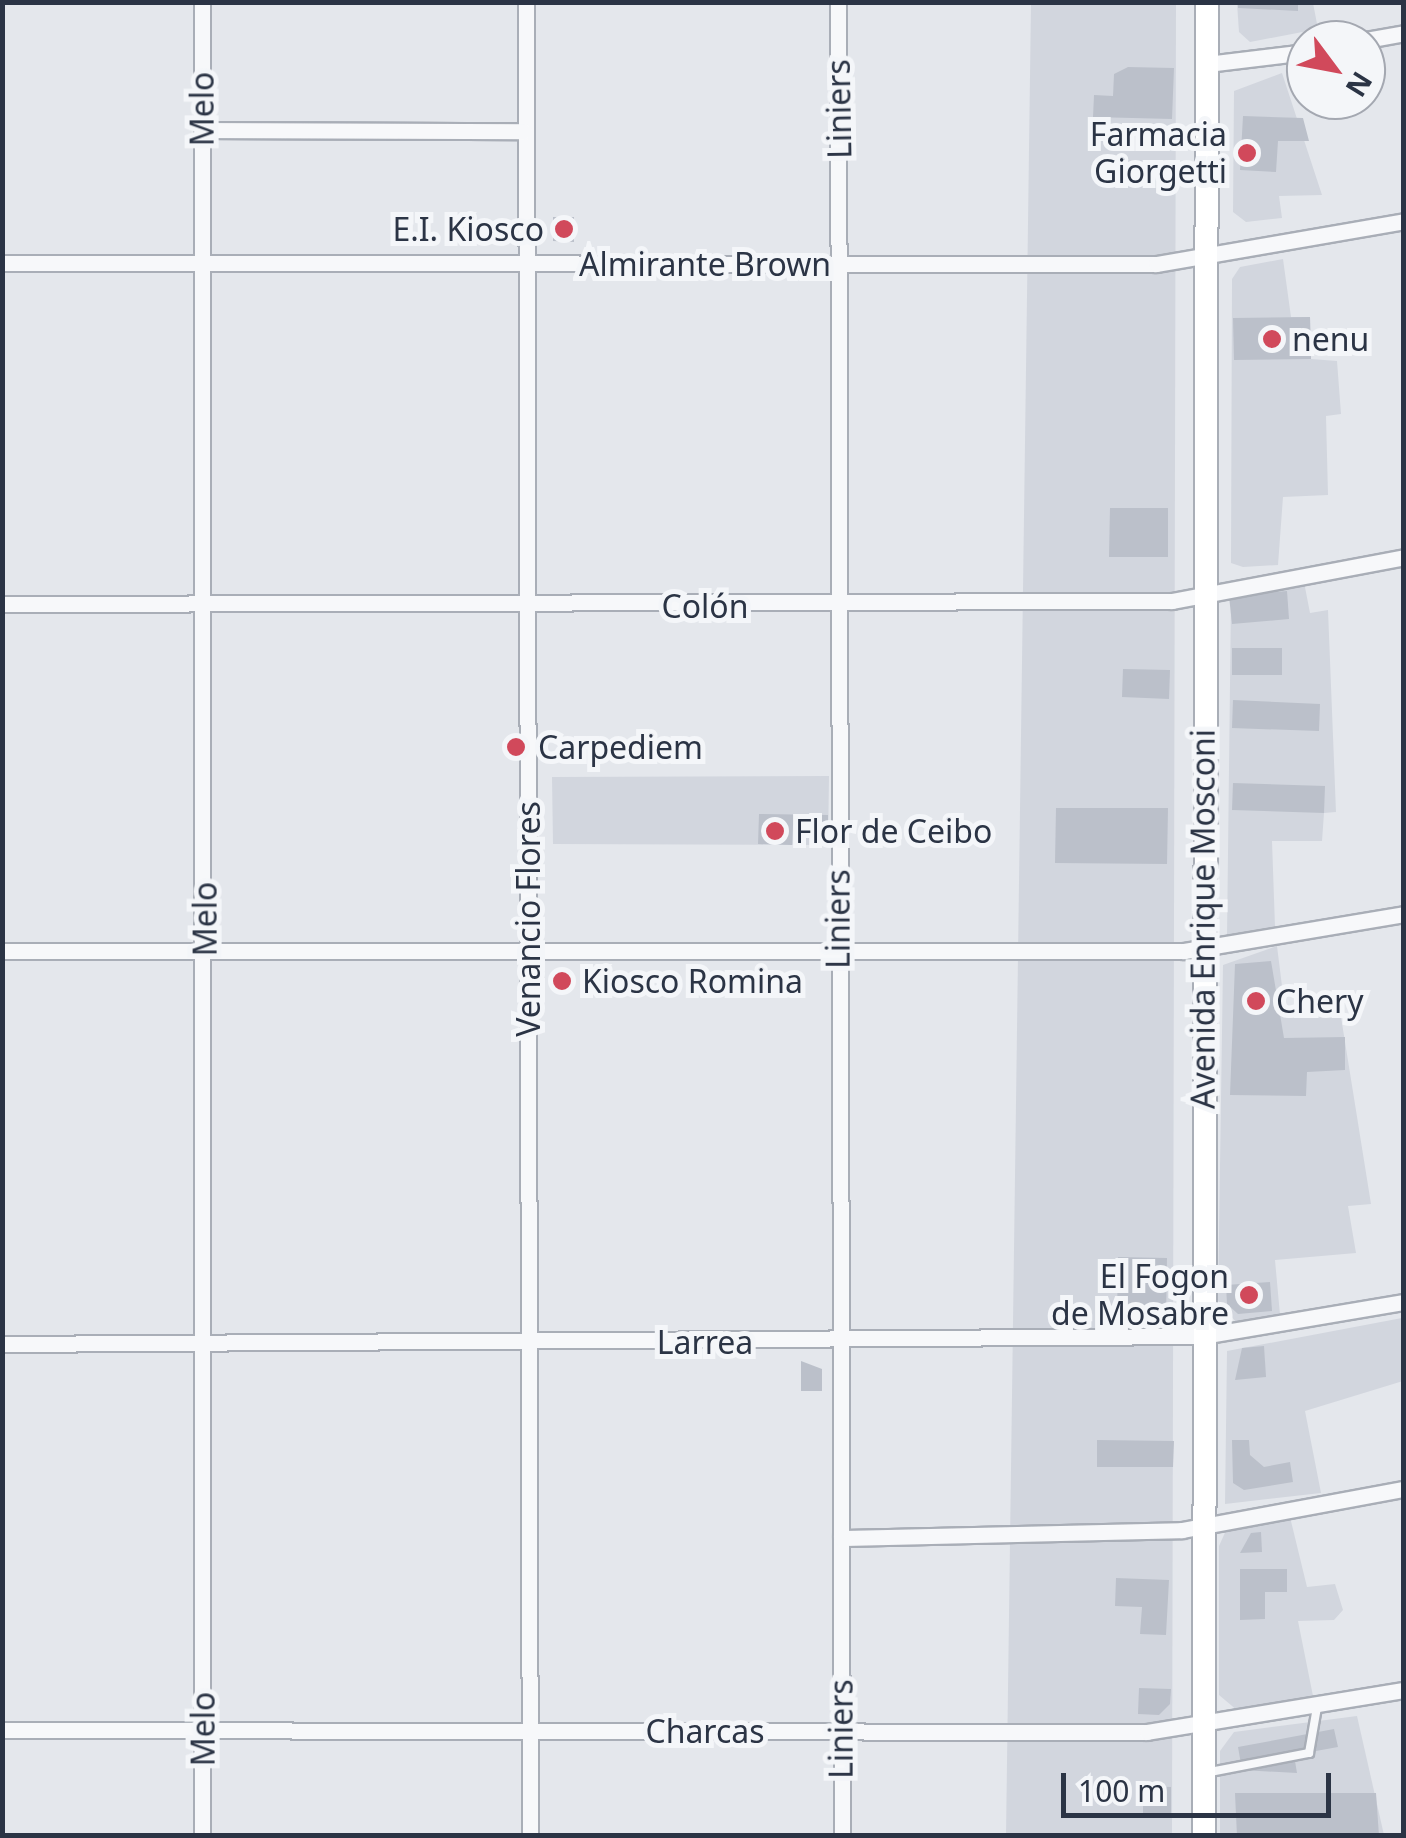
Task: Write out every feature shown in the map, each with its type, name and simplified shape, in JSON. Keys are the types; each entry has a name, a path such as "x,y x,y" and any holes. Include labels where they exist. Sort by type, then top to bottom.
{"main road":[{"name":"Avenida Enrique Mosconi","path":"1204,1836 1203,594 1207,2"}],"street":[{"name":"Melo","path":"202,2 208,1344 202,1836"},
{"name":"Venancio Flores","path":"526,2 530,1836"},
{"name":"Liniers","path":"838,2 842,1836"},
{"path":"1207,64 1286,54"},
{"path":"202,130 524,130"},
{"name":"Almirante Brown","path":"2,263 1156,264 1404,221"},
{"name":"Colón","path":"2,604 838,606 1203,594 1404,557"},
{"path":"2,951 1204,950 1404,914"},
{"name":"Larrea","path":"2,1344 530,1344 1202,1336 1404,1302"},
{"path":"841,1538 1203,1526 1404,1489"},
{"name":"Charcas","path":"2,1730 1205,1729 1404,1690"}],"lane":[{"path":"1205,1773 1308,1753 1317,1707"}],"shaded area":[{"path":"1031,3 1176,3 1172,1835 1006,1836"},
{"path":"1237,3 1313,3 1316,20 1286,20 1286,35 1250,42 1239,32"},
{"path":"1282,73 1286,120 1297,120 1322,195 1279,196 1282,218 1246,222 1233,212 1234,91"},
{"path":"1283,259 1291,317 1310,317 1311,359 1337,361 1341,414 1326,416 1328,495 1283,497 1278,565 1243,567 1231,563 1232,279 1240,267"},
{"path":"1304,582 1310,613 1328,610 1336,812 1324,813 1322,841 1272,841 1275,927 1227,937 1231,600"},
{"path":"829,776 828,845 553,844 552,777"},
{"path":"1277,946 1286,1018 1341,1017 1371,1204 1348,1206 1356,1253 1275,1260 1280,1315 1236,1322 1218,1301 1223,965"},
{"path":"1402,1318 1403,1381 1305,1411 1321,1493 1225,1504 1227,1351"},
{"path":"1290,1517 1307,1587 1335,1584 1343,1610 1334,1620 1298,1621 1313,1696 1238,1711 1219,1695 1219,1546 1228,1526"},
{"path":"1357,1716 1384,1835 1220,1835 1220,1751 1234,1732"}],"building":[{"path":"1238,2 1298,2 1298,11 1238,8"},
{"path":"1128,67 1174,68 1172,119 1093,117 1094,95 1113,96 1114,74"},
{"path":"1243,116 1304,120 1309,141 1278,141 1276,172 1240,170"},
{"name":"E.I. Kiosco","path":"553,217 574,217 574,242 553,241"},
{"name":"nenu","path":"1310,317 1311,359 1234,360 1233,318"},
{"path":"1110,508 1168,508 1168,557 1109,557"},
{"path":"1287,591 1289,619 1232,624 1229,596"},
{"path":"1232,648 1282,648 1282,675 1232,675"},
{"path":"1123,669 1170,670 1169,699 1122,697"},
{"path":"1233,700 1320,704 1319,731 1232,728"},
{"path":"1233,783 1325,786 1324,813 1232,810"},
{"path":"1056,808 1168,808 1167,864 1055,863"},
{"name":"Flor de Ceibo","path":"759,814 828,815 828,845 812,844 816,826 793,825 792,845 758,844"},
{"path":"1271,961 1284,1038 1345,1037 1345,1070 1307,1072 1306,1096 1230,1095 1235,964"},
{"name":"Kiosco Romina","path":"557,972 570,972 571,987 553,988"},
{"path":"1118,1257 1167,1258 1166,1319 1117,1318"},
{"name":"El Fogon de Mosabre","path":"1270,1282 1272,1311 1238,1314 1227,1304 1226,1285"},
{"path":"1264,1346 1266,1377 1235,1380 1242,1348"},
{"path":"801,1361 822,1369 822,1391 801,1391"},
{"path":"1097,1440 1174,1441 1173,1467 1097,1467"},
{"path":"1232,1440 1249,1440 1250,1455 1264,1467 1290,1462 1293,1482 1244,1490 1233,1483"},
{"path":"1261,1532 1262,1552 1240,1553 1251,1533"},
{"path":"1240,1569 1287,1569 1287,1592 1265,1592 1265,1619 1240,1620"},
{"path":"1116,1578 1169,1580 1166,1635 1140,1634 1142,1607 1115,1606"},
{"path":"1139,1688 1171,1689 1170,1704 1159,1715 1138,1714"},
{"path":"1334,1729 1338,1747 1294,1755 1297,1773 1242,1770 1238,1747"},
{"path":"1143,1786 1171,1787 1171,1814 1143,1814"},
{"path":"1235,1793 1376,1793 1379,1836 1237,1836"}],"place":[{"name":"Farmacia Giorgetti","path":"1247,153"},
{"name":"E.I. Kiosco","path":"564,229"},
{"name":"nenu","path":"1272,339"},
{"name":"Carpediem","path":"516,747"},
{"name":"Flor de Ceibo","path":"775,831"},
{"name":"Kiosco Romina","path":"562,981"},
{"name":"Chery","path":"1256,1001"},
{"name":"El Fogon de Mosabre","path":"1249,1295"}]}
